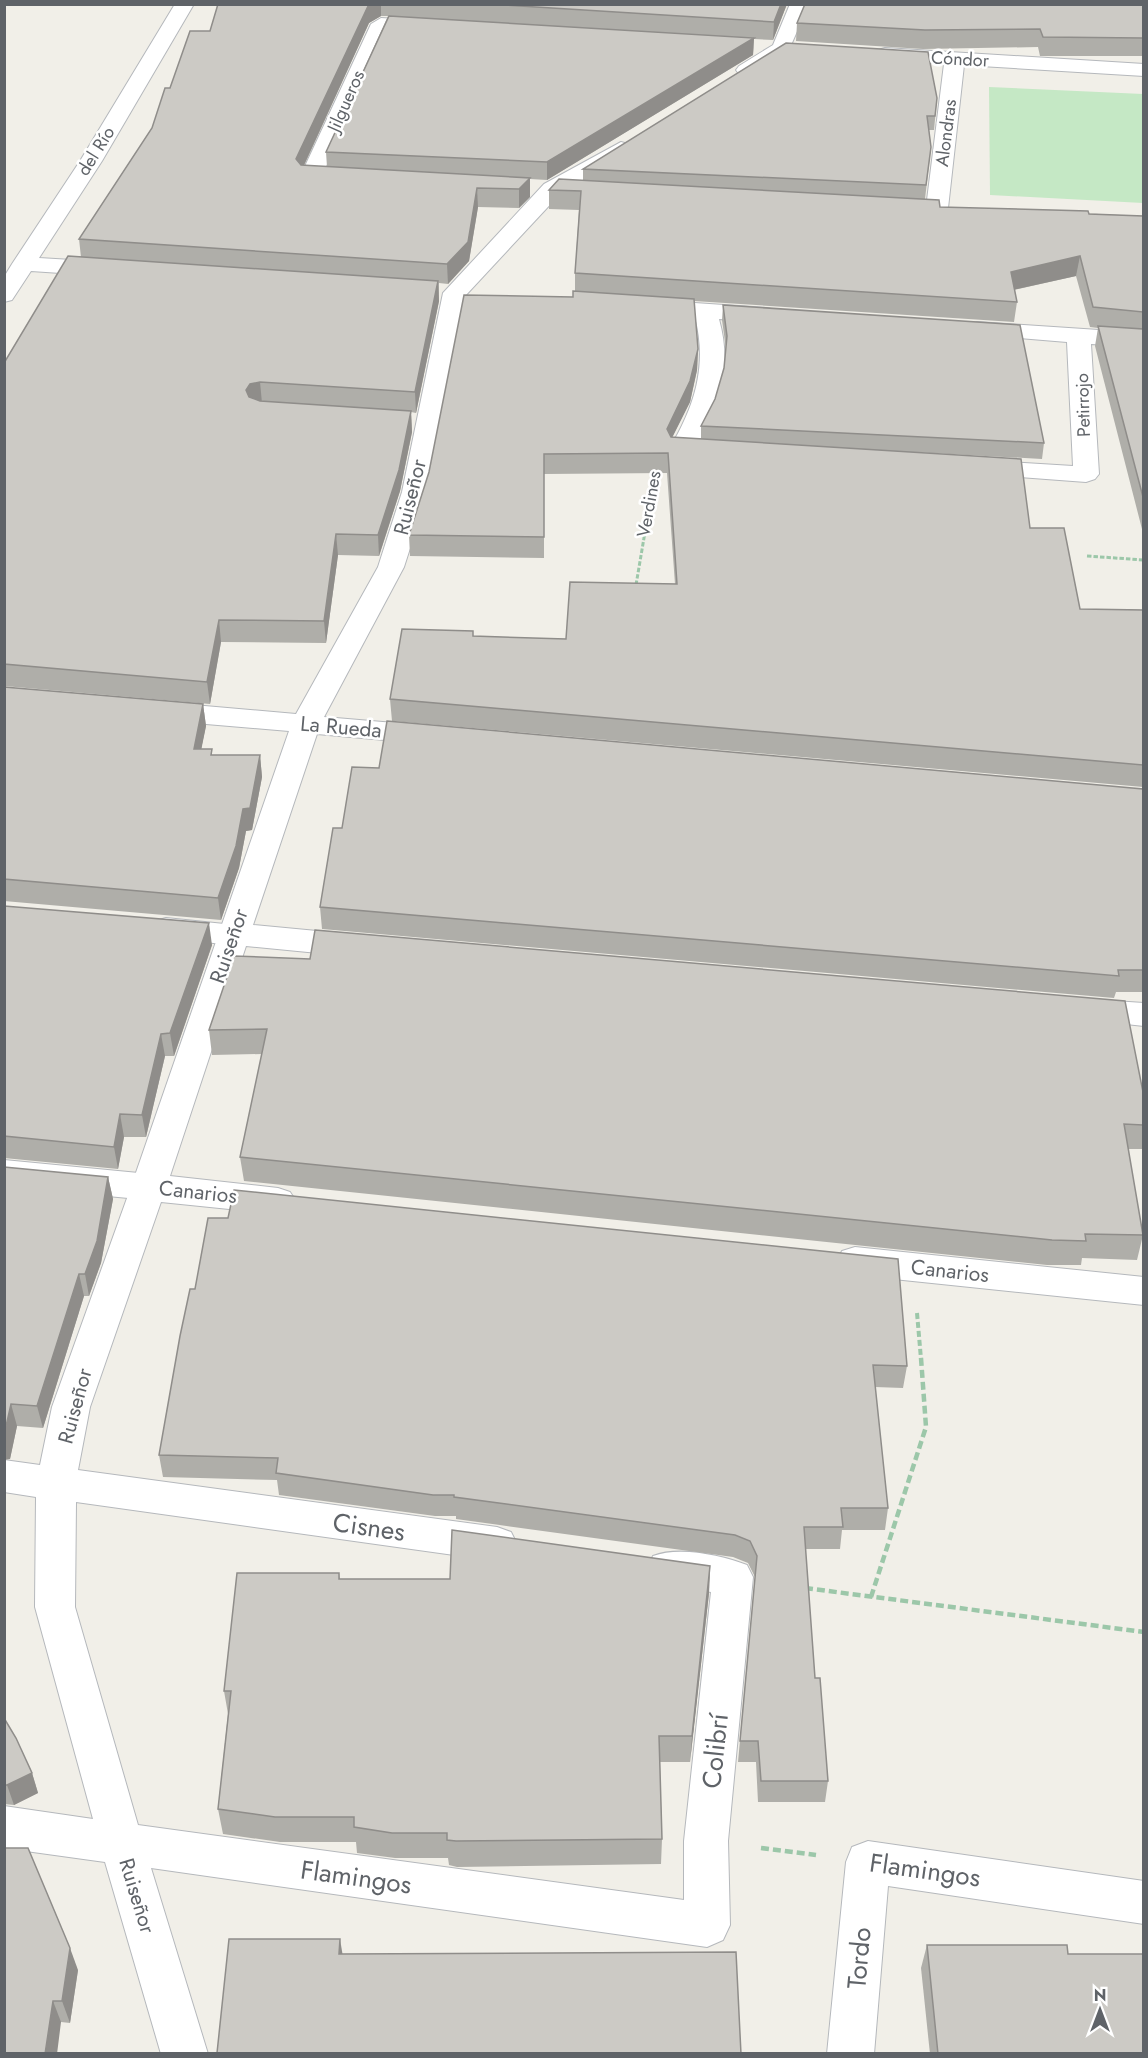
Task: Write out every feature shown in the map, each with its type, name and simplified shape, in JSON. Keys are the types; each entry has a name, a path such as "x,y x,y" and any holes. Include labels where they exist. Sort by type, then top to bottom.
{"street":[{"name":"del Río","path":"4,295 91,161 185,4"},
{"path":"793,49 800,4"},
{"name":"Jilgueros","path":"368,180 311,177 381,24 451,29"},
{"path":"746,46 793,49"},
{"path":"724,84 793,49"},
{"name":"Cóndor","path":"862,53 1143,70"},
{"name":"Alondras","path":"937,208 955,58"},
{"name":"Ruiseñor","path":"185,2054 122,1845 55,1607 56,1483 71,1407 149,1187 306,723 391,567 415,492 415,422 455,293 540,189 648,132"},
{"path":"540,189 587,191"},
{"path":"913,207 960,209"},
{"path":"23,264 128,271"},
{"path":"634,305 787,316"},
{"name":"Verdines","path":"681,451 702,417 712,381 713,334 705,310"},
{"path":"951,327 1143,340"},
{"name":"Petirrojo","path":"955,467 1086,474 1080,336"},
{"path":"681,451 729,454"},
{"name":"La Rueda","path":"132,708 459,737"},
{"path":"141,926 387,948"},
{"path":"1049,1007 1143,1015"},
{"name":"Canarios","path":"4,1173 315,1204"},
{"name":"Canarios","path":"824,1257 1143,1291"},
{"name":"Cisnes","path":"4,1476 531,1549"},
{"path":"626,1562 733,1577"},
{"name":"Colibrí","path":"707,1926 706,1841 733,1577"},
{"name":"Flamingos","path":"4,1827 707,1926"},
{"name":"Flamingos","path":"868,1862 1143,1903"},
{"name":"Tordo","path":"850,2054 868,1862"}],"path":[{"name":"Verdines","path":"646,586 634,585 659,450 681,451"},
{"path":"1087,556 1143,560"},
{"path":"871,1597 926,1427 919,1315 883,1264"},
{"path":"733,1577 1143,1632"},
{"name":"Flamingos","path":"706,1841 868,1862"}],"green space":[{"path":"989,87 1143,94 1143,203 990,195"}],"building":[{"path":"218,4 369,4 296,159 301,165 530,178 519,189 477,188 468,242 447,264 79,239 152,128 165,88 170,88 190,31 210,31"},
{"path":"490,4 781,4 774,22"},
{"path":"805,4 1143,4 1143,38 1043,37 1040,29 925,30 797,23"},
{"path":"389,16 754,38 547,162 326,152"},
{"path":"786,43 928,52 937,98 935,116 927,116 931,147 926,185 583,169"},
{"path":"559,179 939,200 940,207 1088,211 1089,214 1143,216 1143,312 1093,307 1080,256 1011,272 1017,302 575,273 581,191 549,190"},
{"path":"68,256 438,281 415,392 260,382 250,384 246,390 249,397 260,401 411,411 399,470 378,535 336,534 324,621 219,620 207,682 4,664 4,363"},
{"path":"573,291 694,299 698,349 690,381 667,429 671,437 1021,459 1030,528 1064,528 1080,609 1143,610 1143,765 390,699 402,629 473,631 473,636 566,639 570,582 677,584 668,453 544,454 544,537 409,535 429,472 464,295 573,297"},
{"path":"723,305 1020,325 1044,443 701,426 715,399 724,368 727,336"},
{"path":"1098,326 1143,329 1143,497"},
{"path":"4,687 203,704 194,749 212,749 211,755 260,755 250,808 243,809 236,846 218,898 4,879"},
{"path":"387,721 1143,789 1143,970 1118,970 1119,976 320,907 333,828 342,828 352,767 379,768"},
{"path":"4,906 209,923 170,1033 161,1034 142,1115 120,1114 114,1147 4,1136"},
{"path":"315,930 1125,1001 1143,1092 1143,1125 1124,1124 1143,1235 1085,1234 1086,1241 1052,1240 240,1157 267,1029 209,1030 234,956 310,959"},
{"path":"4,1167 108,1177 97,1241 85,1274 79,1274 37,1406 11,1404 4,1435"},
{"path":"234,1190 898,1259 907,1366 873,1365 888,1508 841,1508 843,1527 804,1527 815,1678 820,1678 828,1781 761,1781 758,1741 740,1741 757,1556 750,1541 735,1535 454,1497 454,1495 433,1495 276,1473 278,1458 159,1455 180,1336 190,1289 195,1289 208,1218 228,1218"},
{"path":"452,1530 710,1566 692,1736 659,1736 662,1839 456,1841 447,1840 447,1833 392,1833 354,1827 354,1817 275,1817 218,1809 231,1691 224,1691 237,1573 339,1573 339,1579 450,1579"},
{"path":"4,1718 32,1773 7,1785 4,1785"},
{"path":"4,1848 28,1848 70,1948 62,2001 53,2001 45,2054 4,2054"},
{"path":"229,1939 340,1939 339,1954 736,1952 741,2054 217,2053"},
{"path":"927,1945 1067,1945 1068,1954 1143,1954 1143,2054 938,2054"}]}
